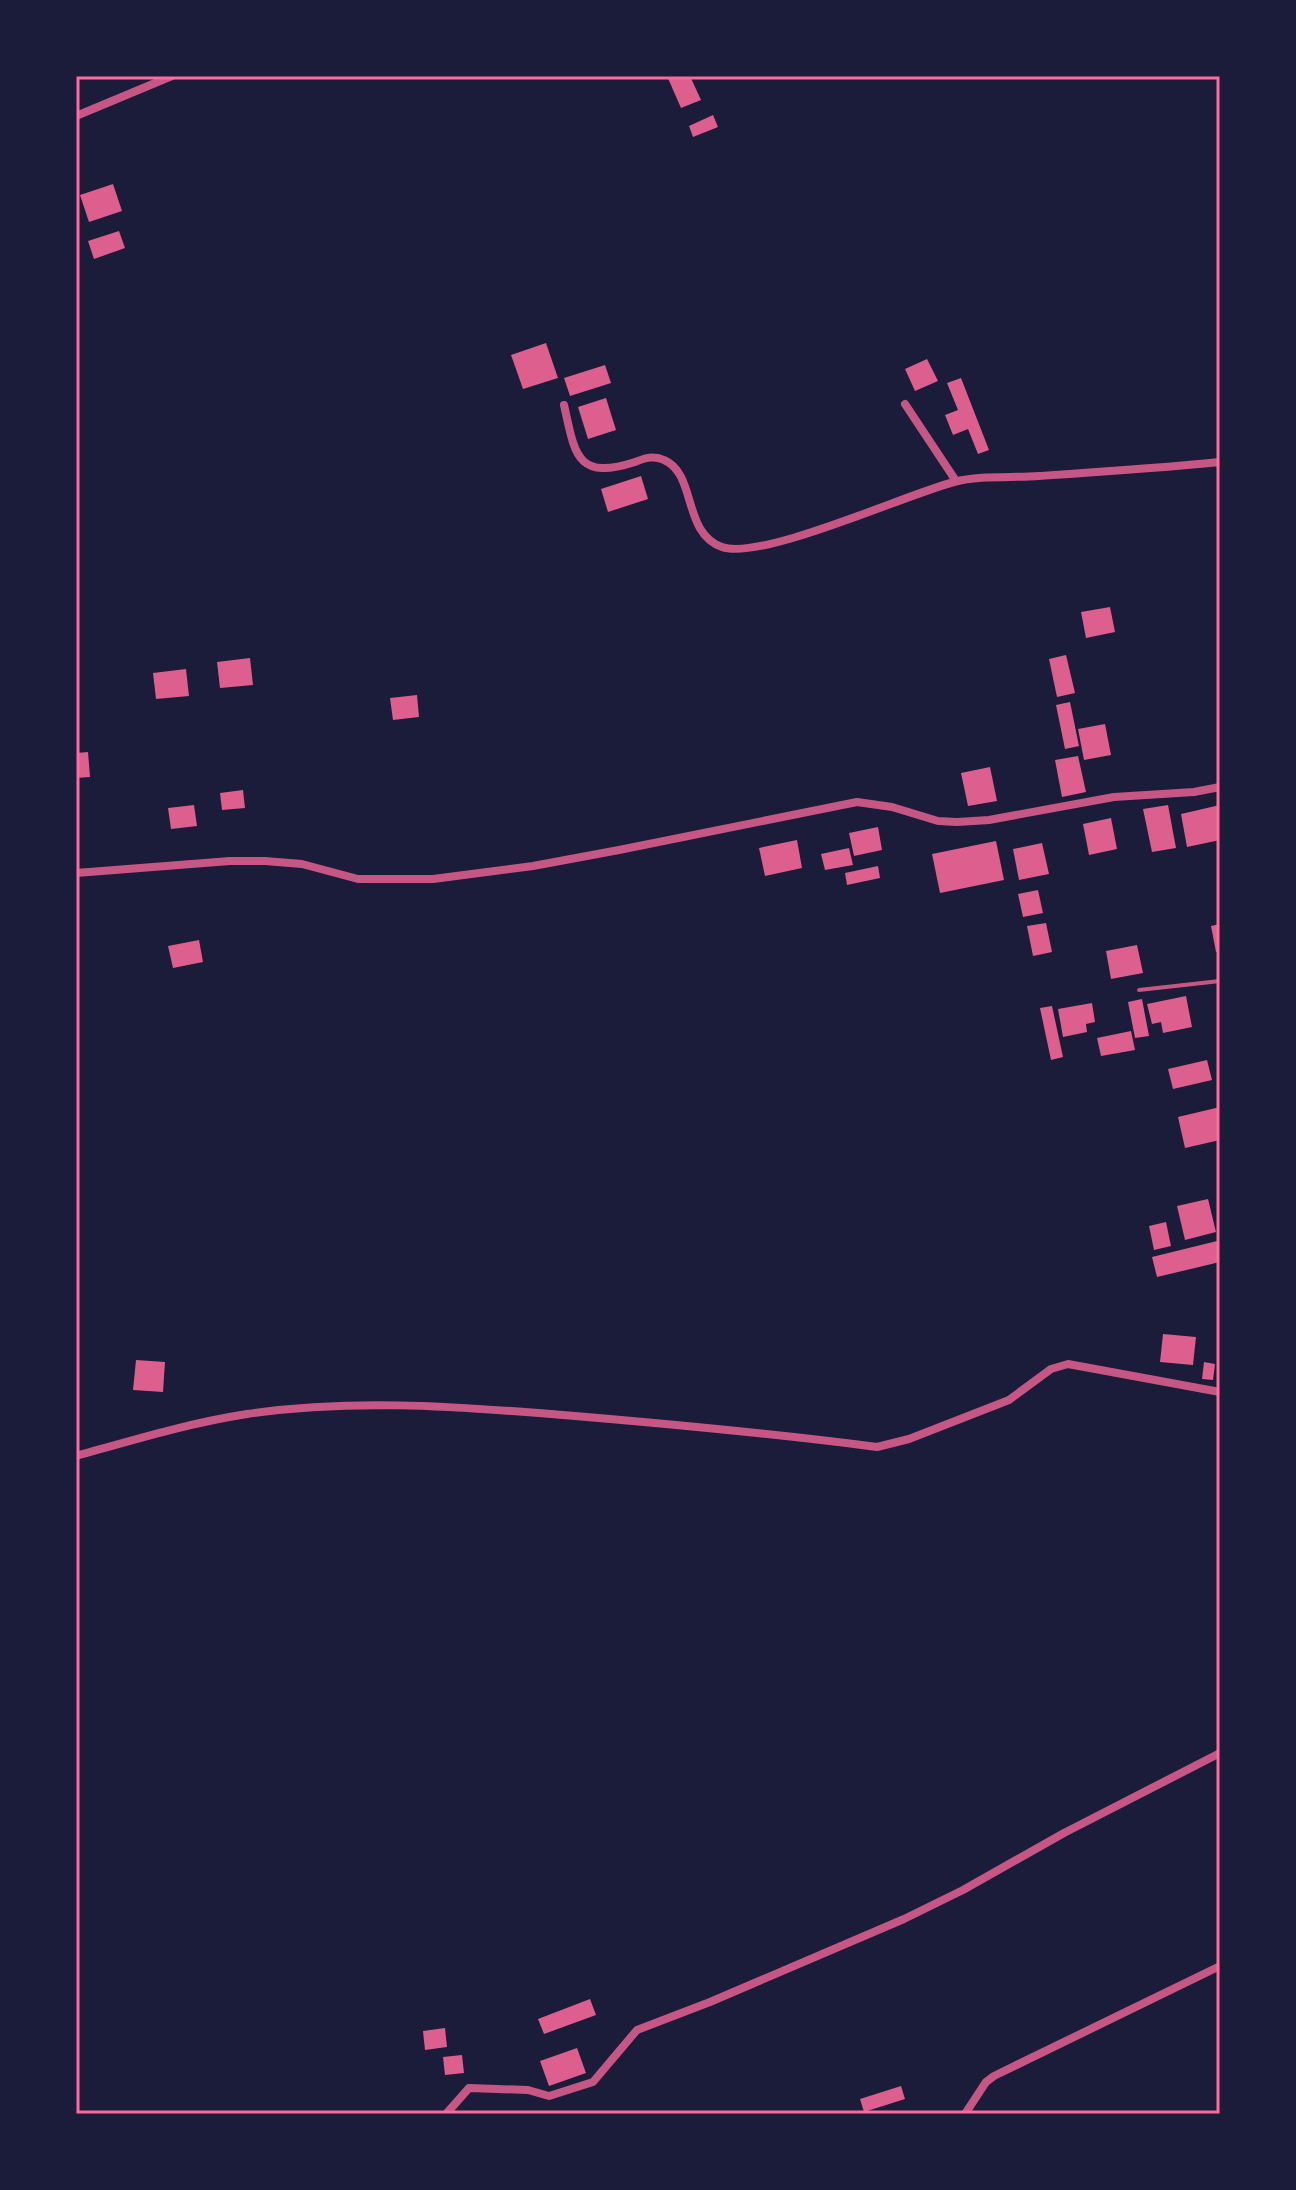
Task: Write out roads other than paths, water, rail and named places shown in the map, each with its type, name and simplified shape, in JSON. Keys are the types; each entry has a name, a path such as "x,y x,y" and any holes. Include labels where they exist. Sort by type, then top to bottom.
{"street":[{"path":"76,116 172,76"},
{"path":"905,404 956,481"},
{"path":"564,405 573,447 581,459 608,470 649,457 665,460 682,479 696,523 704,536 723,548 778,542 956,481 1220,462"},
{"path":"76,873 265,861 302,864 358,879 433,879 605,853 857,802 892,807 938,821 957,822 989,820 1114,797 1194,792 1220,787"},
{"path":"76,1456 195,1424 249,1414 337,1405 486,1409 877,1447 918,1436 1009,1400 1051,1369 1068,1364 1220,1392"},
{"path":"446,2114 469,2088 528,2090 549,2096 593,2082 637,2030 904,1919 1220,1753"},
{"path":"965,2114 986,2082 994,2076 1220,1966"}],"lane":[{"path":"1139,990 1220,981"}]}
